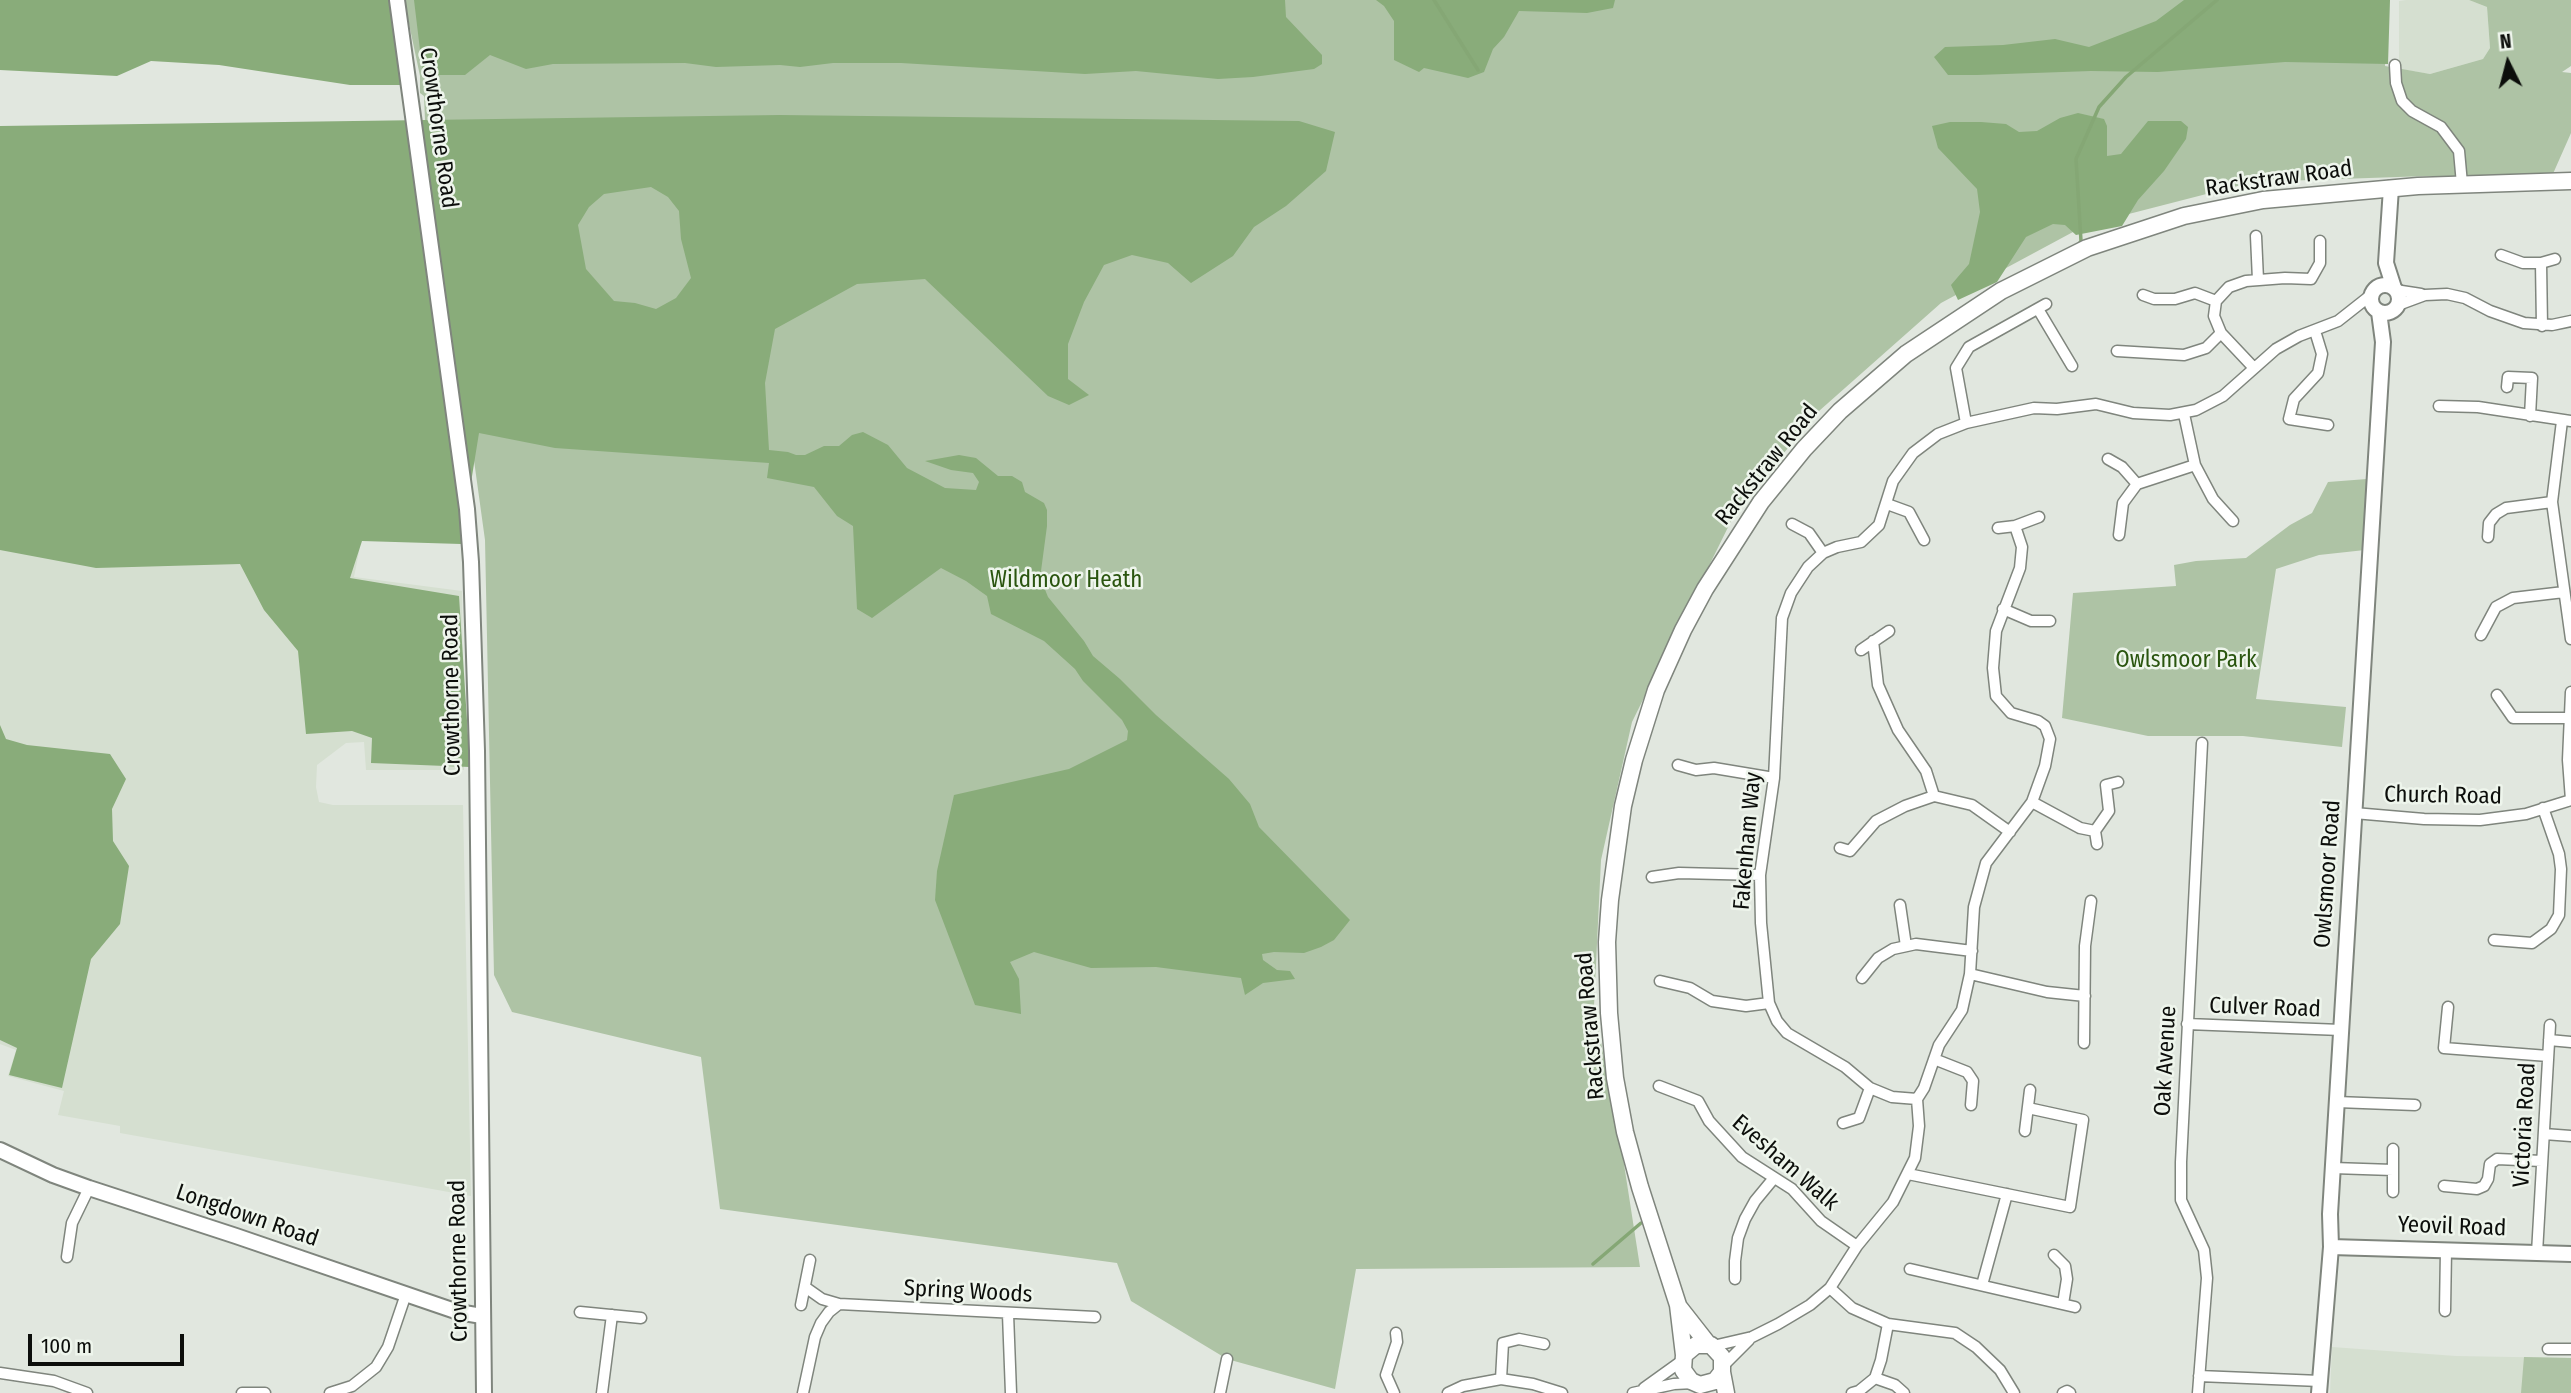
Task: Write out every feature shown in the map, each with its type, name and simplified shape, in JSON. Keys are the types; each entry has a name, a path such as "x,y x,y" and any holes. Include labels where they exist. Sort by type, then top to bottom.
{"main road":[{"name":"Rackstraw Road","path":"1684,1357 1678,1305 1640,1187 1619,1100 1609,1013 1608,918 1623,806 1656,690 1683,630 1727,552 1761,502 1848,404 1924,340 2017,282 2087,248 2184,216 2263,200 2391,188 2571,181"},
{"name":"Rackstraw Road","path":"1678,1305 1711,1345"},
{"path":"1723,1368 1712,1383 1701,1387 1685,1373 1684,1357 1692,1346 1711,1345 1721,1354 1723,1368 1726,1393"}],"street":[{"name":"Crowthorne Road","path":"397,0 467,509 471,562 477,763 484,1393"},
{"path":"2395,65 2396,83 2402,101 2412,111 2441,127 2459,151 2462,184"},
{"path":"2391,188 2386,263 2399,296 2396,307"},
{"path":"2256,236 2258,280"},
{"path":"2254,368 2221,333 2214,316 2216,301 2229,287 2258,280 2311,279 2320,263 2320,241"},
{"path":"2501,254 2523,262 2541,263 2555,259"},
{"path":"2378,311 2371,304 2372,293 2386,263"},
{"path":"2541,263 2542,326"},
{"path":"1792,524 1809,533 1823,553 1861,542 1879,525 1893,481 1913,453 1938,434 1966,422 2034,408 2057,409 2096,404 2133,412 2184,414 2209,405 2288,342 2352,312 2385,285 2425,295 2448,294 2465,298 2490,311 2524,323 2542,326 2571,321"},
{"path":"2143,295 2154,299 2175,299 2195,293 2216,301"},
{"path":"2352,312 2387,313 2425,295"},
{"path":"1966,422 1956,368 1969,347 2042,307 2072,366"},
{"name":"Owlsmoor Road","path":"2382,357 2396,307"},
{"name":"Owlsmoor Road","path":"2320,1387 2331,1247 2333,1168 2382,357 2383,332 2378,311"},
{"path":"2315,331 2322,354 2318,373 2294,399 2289,419 2328,425"},
{"path":"2118,351 2184,355 2206,348 2221,333"},
{"path":"2507,387 2508,377 2532,378 2530,416"},
{"path":"2439,406 2477,407 2566,421 2552,502 2566,564 2564,592 2571,639"},
{"path":"2184,414 2195,465 2213,499 2233,521"},
{"path":"2108,459 2122,467 2137,484"},
{"path":"2119,535 2123,503 2137,484 2195,465"},
{"path":"2488,537 2489,523 2496,514 2506,508 2552,502"},
{"path":"1887,504 1909,512 1924,540"},
{"path":"1998,528 2015,526 2039,517"},
{"path":"1711,1345 1752,1337 1810,1306 1830,1288 1857,1246 1893,1202 1914,1158 1918,1140 1917,1099 1924,1088 1940,1045 1962,1010 1970,974 1974,907 1986,863 2032,802 2045,766 2050,739 2045,726 2038,721 2011,713 1996,696 1993,668 1996,631 2020,568 2022,547 2015,526"},
{"name":"Fakenham Way","path":"1823,553 1808,567 1791,593 1783,618 1774,778 1760,875 1761,923 1769,1003 1777,1021 1787,1033 1845,1067 1871,1088 1892,1097 1917,1099"},
{"path":"2481,635 2496,607 2513,598 2564,592"},
{"path":"2003,609 2031,621 2050,621"},
{"path":"1861,650 1889,631"},
{"path":"1872,641 1878,685 1898,730 1926,771 1934,796"},
{"path":"2571,692 2571,800"},
{"path":"2497,695 2513,718 2569,718"},
{"name":"Oak Avenue","path":"2198,1393 2207,1278 2204,1250 2181,1200 2181,1162 2203,743"},
{"path":"1678,765 1696,770 1714,768 1774,778"},
{"path":"2097,844 2095,831 2109,811 2106,785 2118,782"},
{"path":"1840,848 1850,851 1876,821 1905,806 1934,796 1972,805 2010,832"},
{"name":"Church Road","path":"2354,813 2480,820 2509,818 2571,800"},
{"path":"2032,802 2080,828 2095,831"},
{"path":"2494,940 2532,943 2551,929 2559,915 2560,854 2543,808"},
{"path":"1652,877 1688,873 1760,875"},
{"path":"2084,1043 2086,935 2091,901"},
{"path":"1900,905 1906,946"},
{"path":"2559,915 2571,915"},
{"path":"1862,978 1878,958 1893,949 1916,944 1972,951"},
{"path":"1970,974 2047,992 2085,996"},
{"path":"1660,981 1689,988 1712,1001 1746,1006 1769,1003"},
{"path":"2448,1007 2444,1048 2548,1056"},
{"name":"Culver Road","path":"2187,1024 2342,1030"},
{"name":"Victoria Road","path":"2537,1253 2550,1025"},
{"name":"Victoria Road","path":"2549,1040 2571,1042"},
{"path":"1934,1059 1967,1072 1973,1081 1971,1105"},
{"name":"Evesham Walk","path":"1659,1086 1698,1101 1709,1121 1742,1157 1792,1189 1821,1221 1857,1246"},
{"path":"1843,1123 1859,1118 1871,1088"},
{"path":"2025,1131 2031,1090"},
{"path":"2337,1102 2414,1105"},
{"path":"1908,1174 2070,1207 2082,1120 2028,1108"},
{"path":"2544,1134 2571,1136"},
{"path":"2393,1149 2393,1192"},
{"name":"Longdown Road","path":"0,1150 53,1175 89,1188 458,1312 482,1316"},
{"path":"2444,1186 2477,1189 2484,1186 2488,1180 2490,1164 2497,1159 2542,1161"},
{"path":"2333,1168 2393,1170"},
{"path":"1735,1279 1735,1261 1742,1229 1755,1201 1774,1178"},
{"path":"67,1258 72,1223 89,1188"},
{"path":"1982,1285 2007,1194"},
{"name":"Yeovil Road","path":"2331,1247 2571,1254"},
{"path":"2445,1311 2446,1250"},
{"path":"2054,1255 2065,1266 2067,1279 2063,1304"},
{"path":"801,1306 810,1261"},
{"path":"1910,1269 2075,1307"},
{"name":"Spring Woods","path":"805,1287 822,1299 839,1304 1095,1317"},
{"path":"1830,1288 1852,1308 1888,1324 1955,1333 1976,1347 2000,1370 2014,1393"},
{"path":"330,1393 352,1386 376,1367 388,1347 406,1294"},
{"path":"822,1299 825,1315"},
{"path":"803,1393 815,1337 825,1315 839,1304"},
{"path":"580,1312 641,1318"},
{"path":"1008,1314 1011,1393"},
{"path":"602,1393 612,1315"},
{"path":"1853,1393 1875,1378 1888,1324"},
{"path":"1394,1393 1386,1375 1397,1342 1396,1333"},
{"path":"1723,1368 1752,1337"},
{"path":"1501,1379 1503,1343 1519,1339 1544,1344"},
{"path":"2548,1349 2571,1349"},
{"path":"1637,1392 1684,1357"},
{"path":"1220,1393 1227,1359"},
{"path":"0,1373 54,1381 88,1393"},
{"path":"2199,1376 2320,1387"},
{"path":"1875,1378 1895,1385 1903,1393"},
{"path":"1448,1393 1463,1386 1501,1379 1533,1384 1562,1393"},
{"path":"1637,1392 1701,1387"},
{"path":"242,1393 265,1393"},
{"path":"2063,1393 2070,1393"}],"shaded area":[{"path":"2469,0 2487,7 2490,48 2483,59 2430,74 2399,69 2399,1"},
{"path":"229,515 360,547 354,577 462,591 464,770 366,770 364,742 346,743 317,765 316,787 319,802 333,805 463,805 471,1196 120,1133 120,1126 58,1115 64,1091 8,1076 16,1050 0,1044 0,534"},
{"path":"2332,1347 2456,1356 2571,1358 2571,1393 2330,1393"}],"green space":[{"path":"0,0 391,0 402,85 350,85 219,65 151,61 117,76 0,70"},
{"name":"Wildmoor Heath","path":"404,0 2388,0 2385,66 2430,74 2483,59 2490,48 2487,7 2469,0 2571,0 2571,66 2562,72 2571,73 2571,133 2552,176 2427,176 2253,182 2086,225 1941,303 1819,411 1737,509 1632,722 1601,860 1594,1006 1621,1145 1640,1267 1356,1269 1335,1389 1227,1359 1131,1301 1117,1263 720,1209 701,1057 512,1012 494,975 485,540 425,120 424,96 420,93 420,76"},
{"path":"414,0 1285,0 1286,17 1322,55 1322,64 1314,69 1218,79 1136,71 1085,74 901,63 833,63 800,67 716,67 685,63 553,64 526,69 490,55 465,75 423,75"},
{"path":"1376,0 1615,0 1613,8 1587,13 1519,11 1504,37 1493,49 1484,72 1468,78 1424,68 1419,72 1394,60 1394,21 1384,6"},
{"path":"2184,0 2390,0 2388,64 2285,62 2158,72 1948,75 1934,57 1945,47 2003,45 2055,39 2089,47 2156,21"},
{"path":"2078,113 2104,119 2107,126 2107,156 2121,154 2148,121 2181,121 2188,127 2186,139 2164,171 2138,200 2122,226 2076,235 2065,225 2053,224 2026,237 1997,282 1958,300 1951,285 1969,264 1980,212 1977,189 1938,148 1932,126 1950,122 1981,122 2006,124 2019,132 2037,131 2060,118"},
{"path":"780,115 1299,121 1335,132 1326,171 1286,206 1254,227 1233,256 1191,283 1168,263 1132,255 1104,265 1084,302 1068,344 1068,379 1089,395 1069,405 1048,396 925,279 857,284 775,329 765,383 769,450 805,455 824,446 839,446 852,435 863,432 888,445 907,468 945,488 976,490 979,482 973,473 951,470 925,461 959,455 976,458 998,476 1012,476 1022,482 1025,492 1044,503 1047,510 1041,571 1048,597 1093,656 1229,779 1250,804 1259,827 1350,920 1334,940 1321,947 1304,953 1262,954 1263,960 1277,970 1290,971 1295,979 1263,983 1245,995 1241,978 1156,967 1091,968 1034,952 1010,962 1019,979 1021,1014 975,1005 935,900 937,871 954,795 1069,769 1127,740 1128,731 1122,720 1083,681 1075,669 1044,641 991,614 987,596 941,568 872,618 857,609 853,526 837,516 814,487 767,478 769,463 555,448 479,433 461,544 362,541 350,578 459,596 470,767 371,763 372,738 352,731 306,734 298,651 264,610 240,564 96,568 0,550 0,126","holes":["651,187 668,197 679,211 681,239 691,278 676,298 656,309 614,301 586,269 578,225 589,207 604,194"]},
{"name":"Owlsmoor Park","path":"2367,479 2365,550 2319,555 2276,569 2256,699 2346,707 2342,747 2243,736 2148,736 2062,718 2073,593 2176,586 2174,565 2246,558 2290,525 2312,513 2328,482"},
{"path":"0,725 6,739 27,745 110,754 126,779 112,809 113,841 129,866 120,924 91,959 62,1088 9,1075 17,1048 0,1040"},
{"path":"2524,1357 2571,1358 2571,1393 2521,1393"}],"waterway":[{"path":"1434,0 1478,70"},
{"path":"2079,244 2081,241 2076,159 2099,107 2126,77 2217,0"},
{"path":"1593,1264 1641,1223"}]}
